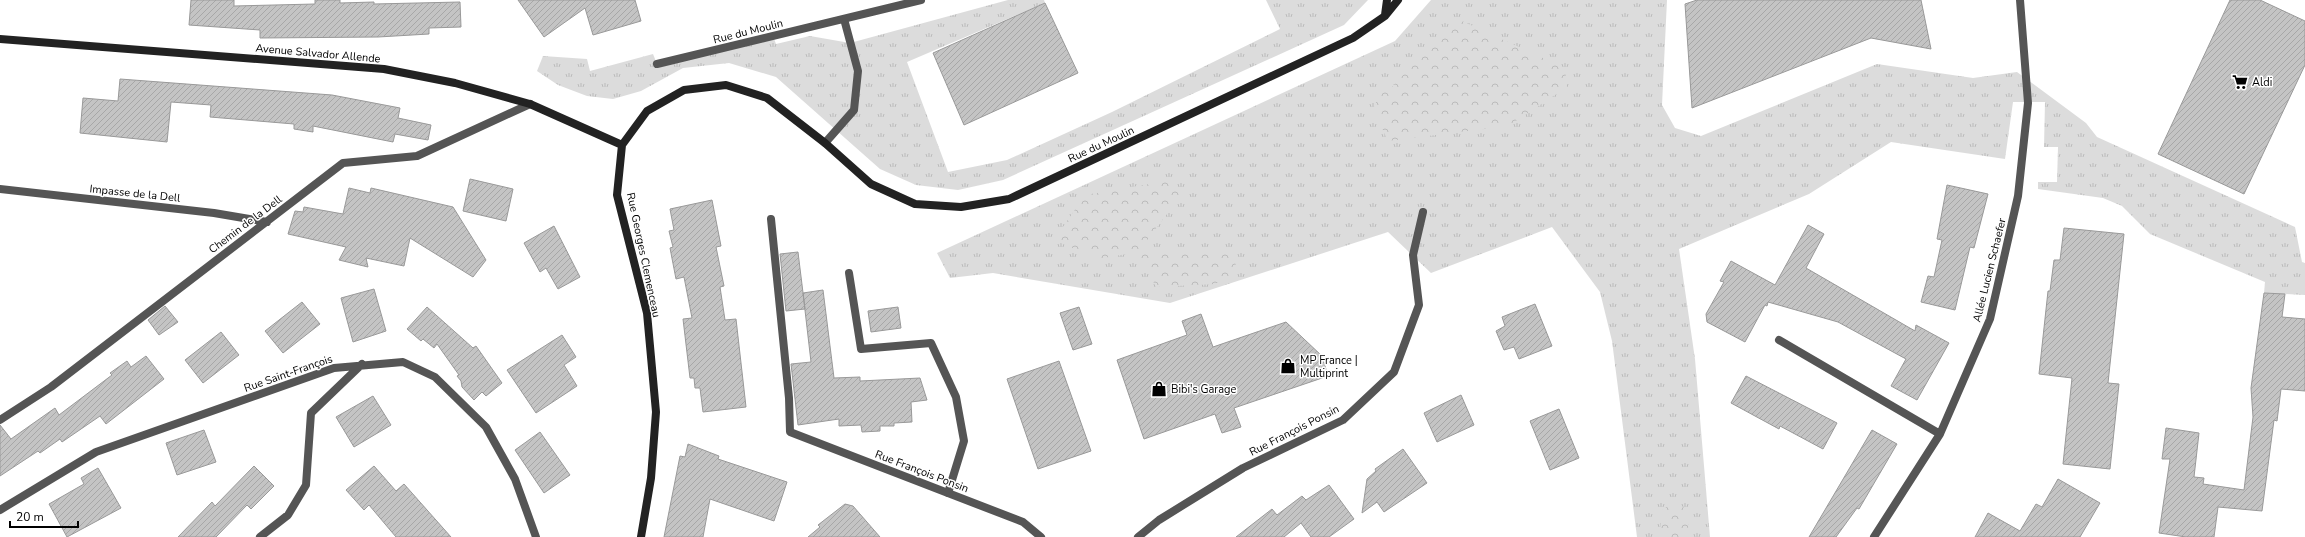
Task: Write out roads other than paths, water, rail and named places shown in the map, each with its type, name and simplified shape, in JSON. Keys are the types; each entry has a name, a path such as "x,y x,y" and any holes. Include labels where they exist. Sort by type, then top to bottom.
{"main road":[{"path":"1385,16 1387,0"},
{"name":"Rue du Moulin","path":"622,145 647,111 684,90 726,85 767,98 825,143 871,184 915,204 961,207 1009,199 1353,38 1385,16 1398,0"},
{"name":"Avenue Salvador Allende","path":"0,39 384,69 455,84 530,104 622,145"},
{"name":"Rue Georges Clemenceau","path":"622,145 618,195 647,313 656,412 651,478 641,537"}],"street":[{"name":"Rue du Moulin","path":"657,64 921,0"},
{"name":"Allée Lucien Schaefer","path":"1874,537 1940,434 1990,320 2018,196 2028,103 2020,0"},
{"path":"825,143 854,110 858,71 844,19"},
{"name":"Chemin de la Dell","path":"0,420 51,388 343,163 417,156 530,104"},
{"name":"Impasse de la Dell","path":"0,189 214,213 267,222"},
{"name":"Rue François Ponsin","path":"1138,537 1159,520 1242,468 1343,420 1394,372 1419,306 1413,255 1422,212"},
{"name":"Rue François Ponsin","path":"771,219 789,398 790,432 1023,522 1041,537"},
{"path":"849,273 861,349 931,343 956,397 964,441 948,493"},
{"path":"1779,340 1940,434"},
{"name":"Rue Saint-François","path":"0,510 96,452 334,368 362,364 403,362 435,377 486,427 515,479 536,537"},
{"path":"260,537 288,515 306,485 311,413 362,364"}],"place":[{"name":"Aldi","path":"2240,82"},
{"name":"MP France | Multiprint","path":"1288,366"},
{"name":"Bibi's Garage","path":"1159,389"}]}
